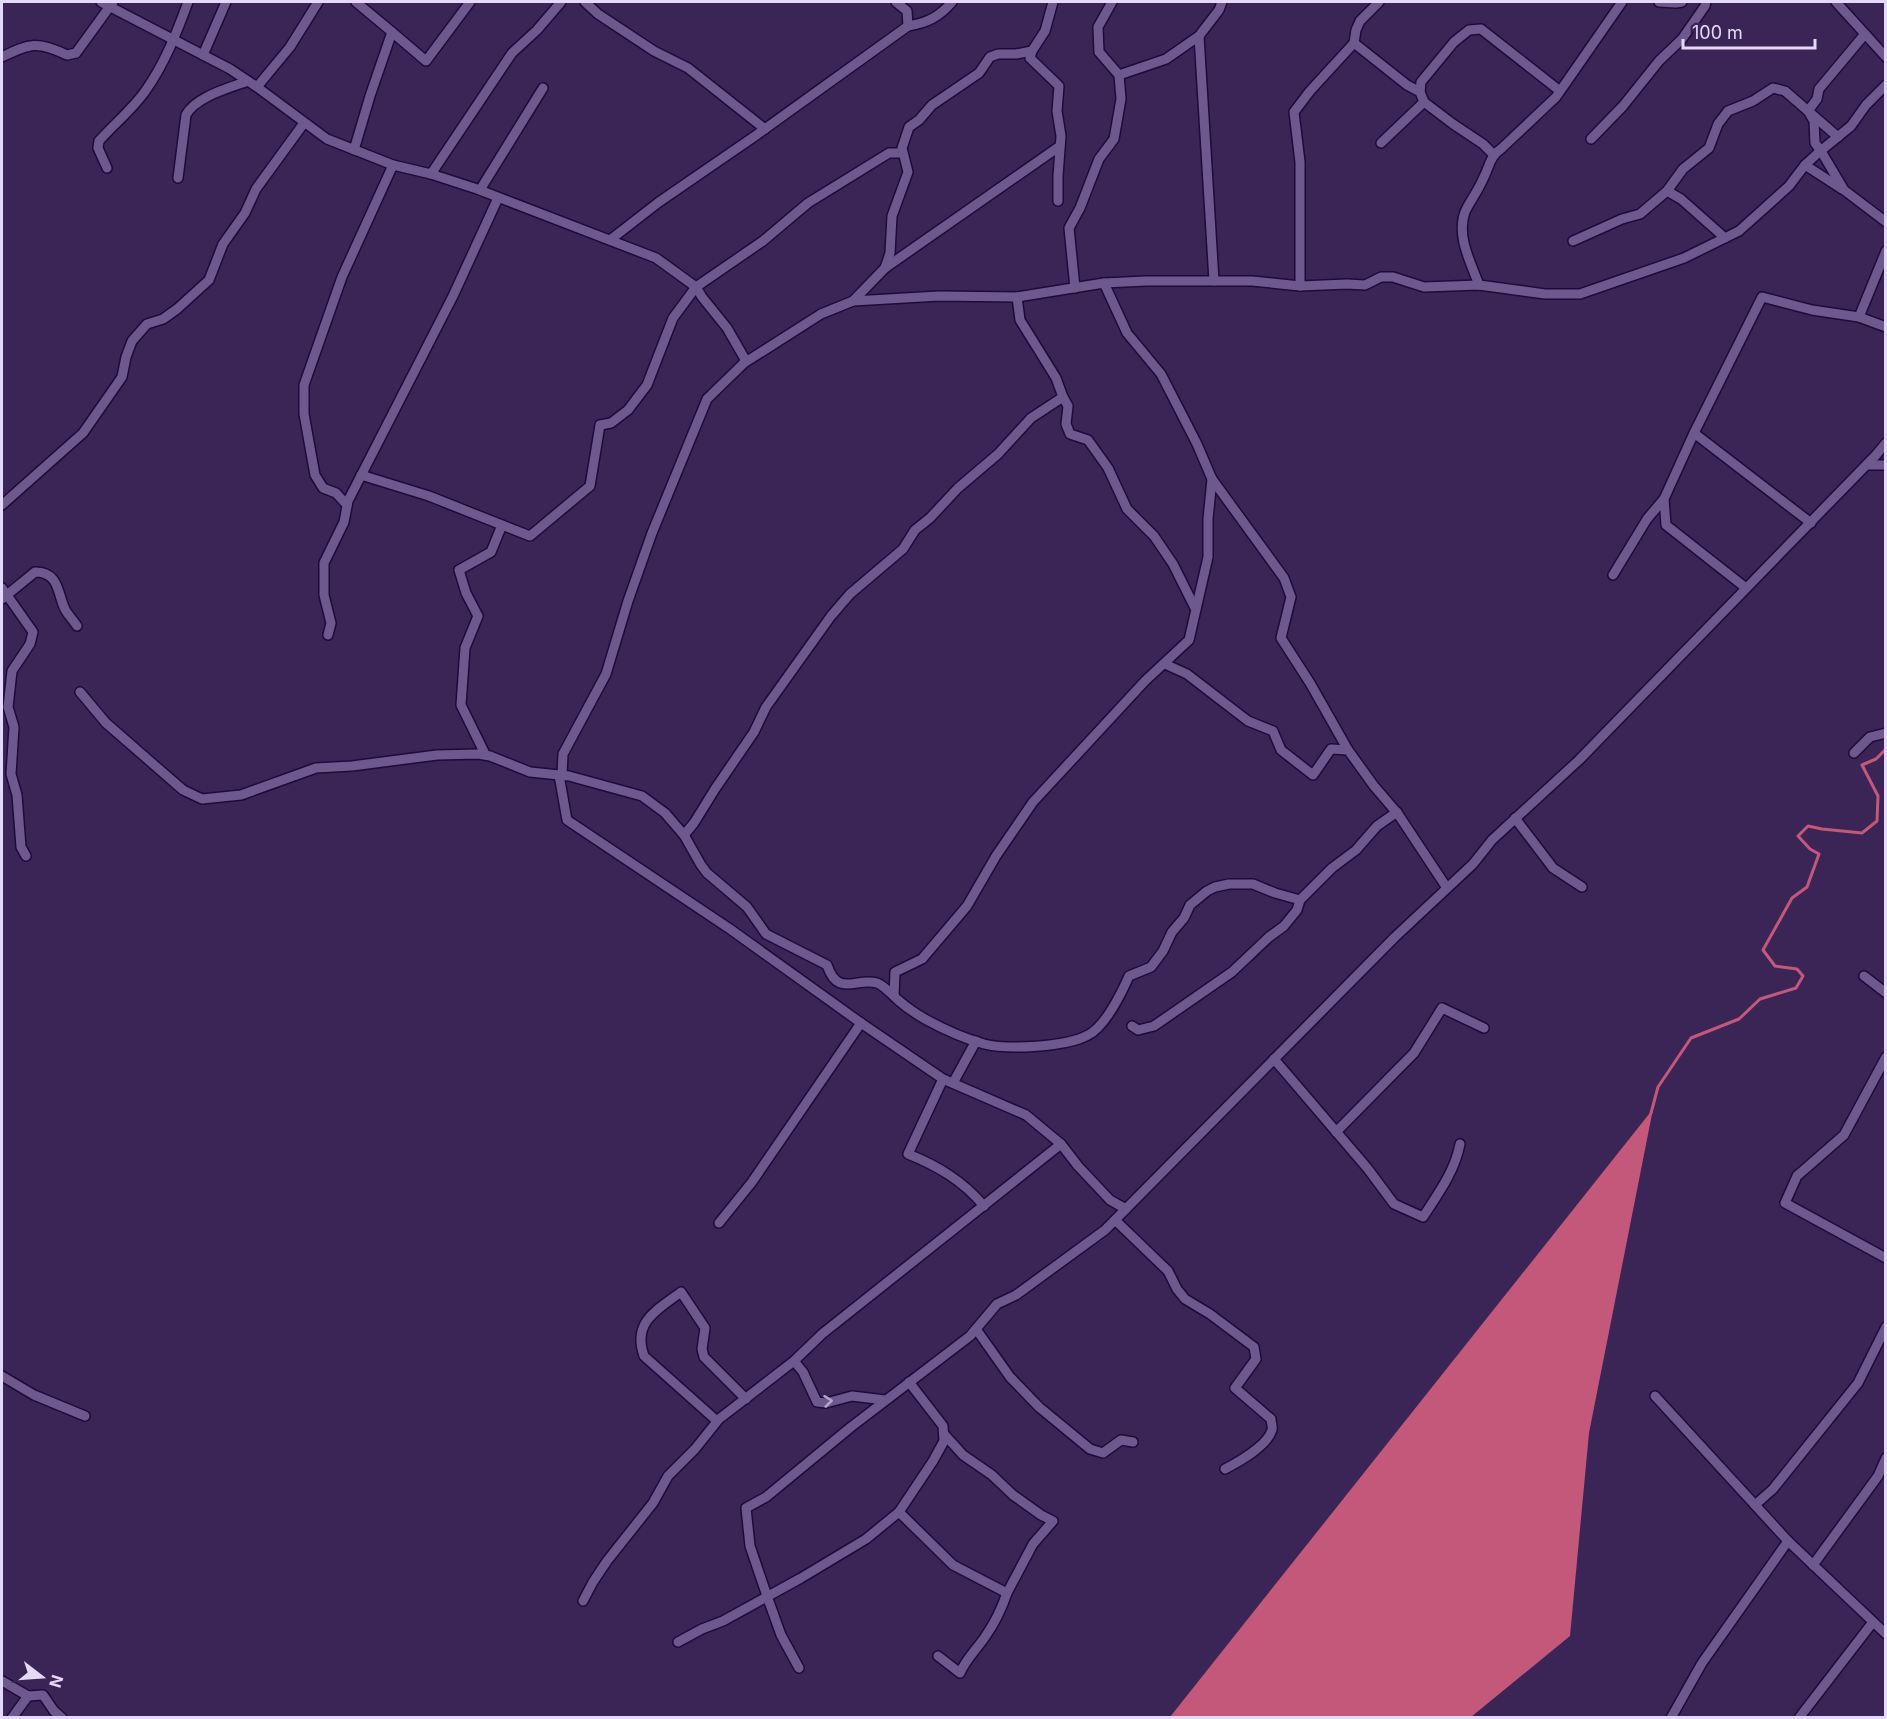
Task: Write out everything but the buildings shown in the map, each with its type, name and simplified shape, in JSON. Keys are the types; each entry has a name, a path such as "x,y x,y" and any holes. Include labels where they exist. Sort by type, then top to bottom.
{"street":[{"path":"107,168 98,148 99,141 147,89 174,40 188,2"},
{"path":"203,56 226,2"},
{"path":"257,87 290,47 318,2"},
{"path":"356,2 426,61 470,2"},
{"path":"431,174 512,53 537,30 561,2"},
{"path":"585,2 598,14 654,51 688,68 765,129"},
{"path":"896,2 907,11 908,26"},
{"path":"610,240 908,26 939,16 952,2"},
{"path":"1053,2 1045,31 1030,58 1059,86 1057,111 1061,136 1058,201"},
{"path":"1075,288 1069,228 1080,208 1099,159 1114,139 1121,99 1119,75 1098,52 1098,27 1112,2"},
{"path":"1119,75 1166,59 1198,36 1219,10 1222,2"},
{"path":"1300,286 1300,162 1294,112 1354,43 1360,21 1379,2"},
{"path":"1479,285 1465,245 1463,222 1468,206 1483,181 1493,154 1514,138 1552,102 1622,2"},
{"path":"1659,2 1682,2"},
{"path":"1591,139 1623,106 1659,61 1682,39 1706,2"},
{"path":"1836,2 1886,57"},
{"path":"1843,10 1851,2"},
{"path":"2,57 21,48 39,45 50,47 67,55 76,53 108,3 230,69 327,138 393,165 431,174 480,190 656,258 696,287 727,328 746,361"},
{"path":"1493,154 1483,144 1424,102 1420,92 1421,82 1454,42 1468,30 1481,29 1560,91"},
{"path":"354,150 392,32"},
{"path":"1808,111 1819,89 1865,34"},
{"path":"1198,36 1214,281"},
{"path":"1354,43 1407,85 1420,92"},
{"path":"885,268 890,253 892,216 908,172 902,153 905,134 909,128 932,105 979,73 990,57 1000,53 1016,54 1032,51"},
{"path":"178,178 186,115 189,109 200,101 248,81"},
{"path":"1126,1209 1110,1200 1061,1144 1026,1115 948,1081 861,1023 730,929 567,820 561,775 563,754 606,674 652,532 707,399 746,361 821,314 853,300 939,296 1017,297 1104,283 1146,281 1252,281 1300,286 1365,285 1381,277 1393,277 1424,287 1479,285 1545,294 1580,294 1684,258 1739,231 1794,181 1805,165 1821,150 1851,126 1866,105 1886,85"},
{"path":"480,190 543,88"},
{"path":"1573,240 1622,219 1640,214 1667,191 1683,169 1709,148 1718,124 1728,111 1773,88 1785,91 1838,137"},
{"path":"1381,142 1424,102"},
{"path":"1808,111 1814,121 1815,143 1844,190"},
{"path":"2,505 83,433 93,421 122,377 132,341 140,331 147,324 163,319 177,309 209,280 223,244 245,213 256,189 304,123"},
{"path":"853,300 885,268 1060,146"},
{"path":"361,475 429,496 530,536 590,486 600,426 611,423 628,410 647,385 673,318 696,287 763,241 807,203 889,153 902,153"},
{"path":"347,505 336,493 323,488 315,475 304,414 304,385 342,277 393,165"},
{"path":"1805,165 1844,190 1886,222"},
{"path":"1667,191 1681,199 1725,238"},
{"path":"328,635 331,623 324,595 324,563 344,522 347,505 361,475 453,296 498,198"},
{"path":"1858,317 1886,251"},
{"path":"1104,283 1127,333 1161,374 1212,479 1284,578 1291,597 1281,638 1348,750 1374,786 1397,812 1447,888"},
{"path":"1017,297 1020,320 1056,378 1062,397 1068,406 1066,424 1070,434 1088,440 1108,468 1127,509 1154,536 1173,564 1195,608"},
{"path":"1613,575 1647,519 1664,499 1694,433 1762,297 1812,310 1858,317 1886,327"},
{"path":"684,835 754,732 766,707 837,608 903,549 915,530 930,518 958,488 998,454 1031,418 1062,397"},
{"path":"1694,433 1811,524"},
{"path":"799,1668 781,1635 766,1596 750,1546 746,1508 766,1497 885,1400 970,1336 997,1304 1016,1295 1105,1230 1395,937 1473,864 1492,840 1579,760 1811,524 1885,444"},
{"path":"1867,465 1886,465"},
{"path":"894,996 895,972 922,959 968,906 996,856 1033,802 1145,681 1190,640 1195,608 1208,557 1208,519 1212,479"},
{"path":"1664,499 1666,525"},
{"path":"1647,519 1666,525 1746,588"},
{"path":"484,754 461,705 465,648 478,616 466,593 459,570 491,552 502,525"},
{"path":"26,856 21,847 17,795 11,774 14,728 8,707 12,671 30,644 33,632 3,594 35,572 43,572 60,589 66,611 78,626"},
{"path":"1165,664 1187,674 1248,721 1273,731 1281,750 1313,775 1331,749 1348,750"},
{"path":"80,692 114,731 183,790 202,799 241,795 316,768 352,766 438,755 484,754 530,772 576,777 642,796 665,813 684,835 707,873 747,907 766,934 827,965 831,976 842,984 875,983 922,1017 942,1028 976,1041 1000,1046 1037,1046 1090,1035 1119,1000 1129,976 1151,967 1163,951 1172,932 1184,918 1190,905 1215,887 1229,884 1253,884 1299,900"},
{"path":"1854,753 1870,737 1886,733"},
{"path":"1132,1026 1138,1030 1154,1026 1232,972 1284,926 1297,910 1299,900 1332,868 1356,850 1377,826 1397,812"},
{"path":"1515,818 1553,868 1581,886"},
{"path":"1864,976 1886,993"},
{"path":"1336,1132 1414,1053 1443,1008 1484,1028"},
{"path":"720,1223 752,1182 861,1023"},
{"path":"976,1041 948,1081 908,1154 946,1171 974,1194 984,1206"},
{"path":"1885,1256 1785,1203 1797,1176 1844,1134 1886,1057"},
{"path":"1274,1059 1368,1169 1394,1204 1423,1216 1450,1173 1460,1144"},
{"path":"583,1601 607,1561 653,1503 668,1476 695,1449 717,1421 794,1362 822,1334 1061,1144"},
{"path":"1115,1220 1168,1271 1185,1299 1210,1314 1254,1347 1256,1359 1234,1388 1271,1419 1272,1430 1261,1445 1226,1468"},
{"path":"717,1421 644,1356 639,1343 642,1327 653,1313 681,1292 705,1328 702,1349 704,1357 747,1399"},
{"path":"1755,1505 1773,1489 1858,1383 1886,1327"},
{"path":"976,1329 1011,1377 1039,1407 1090,1449 1103,1453 1121,1440 1133,1442"},
{"path":"794,1362 803,1372 817,1402 826,1403 852,1396 885,1400"},
{"path":"2,1376 33,1395 86,1416"},
{"path":"678,1642 723,1621 801,1578 866,1539 899,1512 944,1441 943,1426 909,1382"},
{"path":"1655,1396 1788,1541 1886,1634"},
{"path":"938,1656 960,1673 965,1662 985,1637 1033,1544 1053,1521 1013,1495 992,1475 963,1455 944,1434"},
{"path":"1814,1565 1878,1476 1886,1458"},
{"path":"899,1512 953,1565 1007,1593"},
{"path":"1671,1718 1702,1663 1788,1541"},
{"path":"1799,1718 1873,1622"},
{"path":"2,1681 28,1696 43,1695 62,1718"},
{"path":"12,1718 28,1696"}],"shaded area":[{"path":"1653,1109 1589,1433 1570,1636 1471,1717 1170,1717"}],"waterway":[{"path":"1651,1113 1658,1087 1691,1038 1739,1019 1760,999 1796,988 1803,976 1797,969 1775,966 1763,950 1792,898 1807,887 1819,854 1810,849 1798,836 1808,826 1862,833 1877,821 1878,796 1862,765 1876,759 1886,749"}]}
